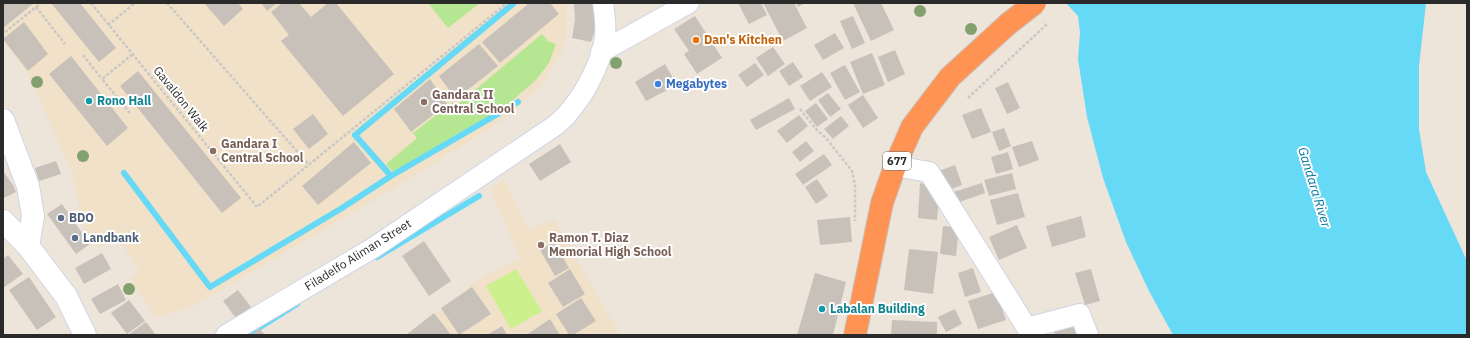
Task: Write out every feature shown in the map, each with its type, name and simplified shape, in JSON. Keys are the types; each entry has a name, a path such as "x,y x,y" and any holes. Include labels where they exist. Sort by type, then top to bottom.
{"highway":[{"name":"677","path":"855,335 882,203 895,166 912,127 950,77 1008,24 1038,11"}],"main road":[{"path":"3,120 28,186 33,216 28,246"},
{"path":"3,222 28,246 66,296 85,335"}],"street":[{"name":"Filadelfo Aliman Street","path":"226,335 373,248 556,125 573,108 589,81 601,52 604,42 603,3"},
{"path":"601,52 689,3"},
{"path":"895,166 929,172 1028,328 1080,314 1088,335"}],"path":[{"path":"5,32 41,3"},
{"name":"Gavaldon Walk","path":"90,3 257,207 507,3"},
{"path":"108,25 135,3"},
{"path":"166,3 309,165"},
{"path":"36,7 65,44"},
{"path":"968,98 1046,25 1038,11"},
{"path":"102,79 133,54"},
{"path":"83,56 130,113"},
{"path":"800,109 816,129 826,138 852,171"}],"shaded area":[{"name":"Gandara I Central School","path":"3,3 566,3 567,27 563,50 542,85 504,119 393,189 194,306 156,318 130,279 140,271 116,236 98,248 84,227 71,170 28,74 3,40"},
{"name":"Ramon T. Diaz Memorial High School","path":"505,180 528,230 554,220 620,335 406,335 486,275 520,259 490,188"}],"green space":[{"path":"428,3 480,3 448,28"},
{"path":"542,34 548,41 556,44 549,63 536,80 507,105 393,172 386,164 417,138 413,133 453,102 456,106"},
{"path":"516,269 542,311 511,329 486,286"}],"water":[{"name":"Gandara River","path":"1066,3 1426,3 1419,66 1419,129 1426,172 1467,261 1467,335 1173,335 1149,291 1126,242 1103,178 1087,117 1078,59 1080,33 1078,16"}],"building":[{"path":"3,3 34,3 3,28"},
{"path":"51,3 80,3 116,48 99,62"},
{"path":"204,3 238,3 243,9 224,26"},
{"path":"261,3 277,3 267,11"},
{"path":"282,3 299,3 311,17 328,3 336,3 394,74 343,116 281,41 289,35 271,12"},
{"path":"526,3 550,3 559,14 500,63 482,42 527,5"},
{"path":"574,3 593,3 595,30 591,42 572,38 575,20"},
{"path":"738,3 761,3 767,15 749,24"},
{"path":"763,3 794,3 807,28 783,41"},
{"path":"796,3 805,3 798,7"},
{"path":"853,3 881,3 894,30 871,41"},
{"name":"Dan's Kitchen","path":"695,16 722,58 697,74 684,54 689,51 674,29"},
{"path":"853,16 865,43 852,49 840,21"},
{"path":"24,22 48,54 28,71 3,39"},
{"path":"835,33 844,48 823,60 814,45"},
{"path":"479,44 498,66 456,99 439,76"},
{"path":"773,47 785,64 768,76 756,58"},
{"path":"895,50 905,74 888,82 878,57"},
{"path":"872,53 885,85 863,94 850,62"},
{"name":"Rono Hall","path":"71,56 128,128 107,146 49,74"},
{"path":"793,62 803,77 789,86 779,71"},
{"path":"755,63 764,75 747,87 738,75"},
{"path":"665,64 677,85 646,101 635,82"},
{"path":"845,65 860,92 845,100 830,73"},
{"path":"138,71 241,198 222,213 120,86"},
{"path":"822,72 832,87 810,101 800,86"},
{"path":"430,79 447,104 411,132 394,109"},
{"path":"1008,82 1020,108 1007,114 995,88"},
{"path":"828,93 841,109 830,117 818,100"},
{"path":"863,95 878,118 863,128 848,105"},
{"path":"789,98 795,109 756,130 750,120"},
{"path":"816,103 828,119 817,127 805,111"},
{"path":"981,108 991,132 972,139 962,115"},
{"path":"313,114 328,134 309,149 293,129"},
{"path":"799,115 808,126 787,143 777,131"},
{"path":"841,116 849,126 833,139 824,129"},
{"path":"1004,128 1011,146 999,151 992,132"},
{"path":"806,141 814,151 800,162 792,152"},
{"path":"1032,141 1039,160 1019,167 1012,147"},
{"path":"354,142 371,163 318,205 302,186"},
{"path":"560,144 571,162 540,181 529,164"},
{"path":"1008,152 1013,169 996,174 991,157"},
{"path":"824,154 832,165 803,185 795,174"},
{"path":"56,161 61,174 39,181 35,168"},
{"path":"955,165 962,185 943,192 936,172"},
{"path":"3,171 16,192 4,198"},
{"path":"1012,173 1016,189 989,196 984,180"},
{"path":"817,179 828,196 816,204 805,187"},
{"path":"920,183 933,186 939,196 937,220 918,218"},
{"path":"982,183 985,193 954,204 950,193"},
{"path":"1018,193 1025,217 997,225 990,200"},
{"path":"62,204 90,244 76,254 47,214"},
{"path":"1081,216 1086,237 1052,247 1046,226"},
{"path":"850,217 852,242 820,245 817,220"},
{"path":"1017,225 1027,248 999,260 989,237"},
{"path":"943,226 959,227 956,256 940,254"},
{"path":"424,241 451,281 429,296 402,256"},
{"path":"554,242 569,268 555,276 540,250"},
{"path":"909,249 938,252 933,294 904,290"},
{"path":"102,253 111,269 84,284 75,268"},
{"path":"8,255 23,274 3,288 3,259"},
{"path":"973,268 981,292 965,297 958,273"},
{"path":"570,269 585,294 563,307 548,283"},
{"path":"1091,269 1100,301 1085,305 1075,273"},
{"name":"Labalan Building","path":"815,273 846,282 833,335 797,335"},
{"path":"29,277 56,317 37,330 9,290"},
{"path":"118,284 126,300 100,314 91,299"},
{"path":"472,287 491,314 459,335 441,308"},
{"path":"238,290 251,307 236,318 223,301"},
{"path":"996,292 1006,320 978,329 968,301"},
{"path":"581,298 596,321 573,335 569,335 556,314"},
{"path":"129,300 145,321 127,334 111,313"},
{"path":"955,309 962,324 946,332 938,317"},
{"path":"434,313 451,335 406,335"},
{"path":"550,319 560,335 526,335"},
{"path":"892,320 937,322 937,335 891,335"},
{"path":"146,322 156,335 128,335"},
{"path":"1073,322 1078,335 1055,335 1054,331"},
{"path":"502,326 507,335 487,335"},
{"path":"259,328 265,335 252,335"}],"waterway":[{"path":"391,176 355,135 514,3"},
{"path":"124,173 210,287 342,208 391,176 518,102"},
{"path":"377,257 479,196"},
{"path":"247,335 297,304"}],"place":[{"name":"Dan's Kitchen","path":"696,40"},
{"name":"Megabytes","path":"658,84"},
{"name":"Rono Hall","path":"89,101"},
{"name":"Gandara II Central School","path":"424,102"},
{"name":"Gandara I Central School","path":"213,151"},
{"name":"BDO","path":"61,218"},
{"name":"Landbank","path":"75,238"},
{"name":"Ramon T. Diaz Memorial High School","path":"541,245"},
{"name":"Labalan Building","path":"822,309"}]}
